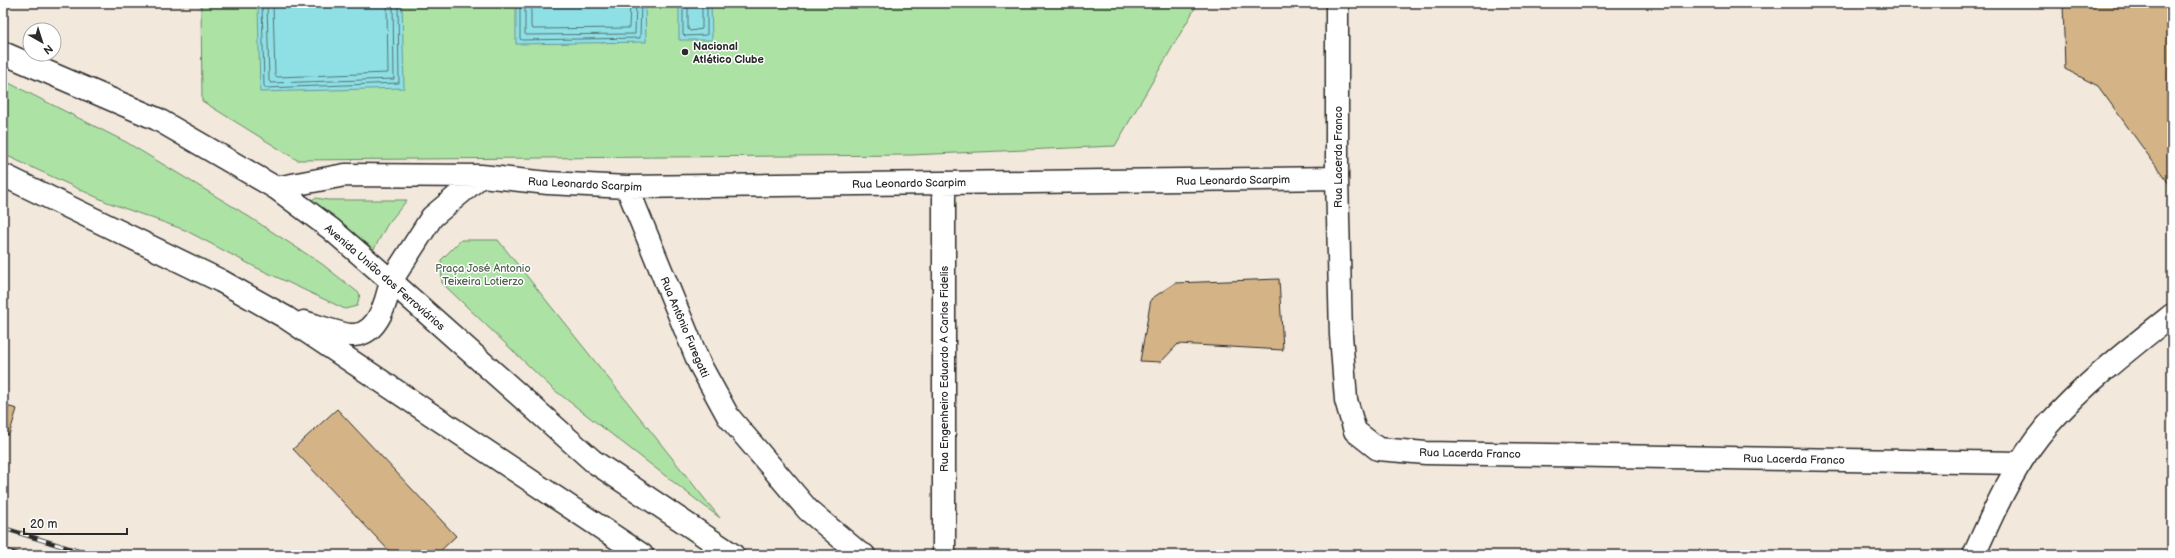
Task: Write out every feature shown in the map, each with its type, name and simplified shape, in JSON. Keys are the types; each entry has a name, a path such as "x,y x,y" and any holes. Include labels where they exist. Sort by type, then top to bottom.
{"street":[{"name":"Rua Lacerda Franco","path":"1337,3 1337,178 1341,335 1346,400 1356,431 1378,449 1426,453 2020,463"},
{"name":"Avenida União dos Ferroviários","path":"3,53 157,118 276,188 331,229 593,461 733,555"},
{"path":"3,175 221,281 285,317 642,555"},
{"name":"Rua Leonardo Scarpim","path":"276,188 345,175 481,176 548,184 627,187 1337,178"},
{"path":"285,317 354,336 369,329 379,318 387,298 391,281 432,217 481,176"},
{"name":"Rua Engenheiro Eduardo A Carlos Fidelis","path":"944,183 944,555"},
{"name":"Rua Antônio Furegatti","path":"627,187 698,363 728,416 808,510 859,553 864,555"},
{"path":"1974,555 1994,509 2020,463 2047,426 2105,369 2169,320"}],"green space":[{"name":"Nacional Atlético Clube","path":"201,3 1198,3 1115,146 911,155 297,160 202,101"},
{"path":"3,80 126,142 237,209 322,264 360,294 357,306 345,309 255,267 185,230 107,202 3,154"},
{"path":"316,198 328,200 407,200 387,225 374,249 311,200"},
{"name":"Praça José Antonio Teixeira Lotierzo","path":"461,240 498,240 720,518 553,389 442,283 441,260"}],"water":[{"path":"258,3 402,3 404,88 260,92"},
{"path":"516,3 645,3 646,42 516,44"},
{"path":"679,3 711,3 712,40 679,40"}],"building":[{"path":"2063,3 2172,3 2172,188 2098,86 2065,69"},
{"path":"1279,279 1283,350 1178,344 1161,362 1140,361 1151,299 1175,283"},
{"path":"3,405 17,409 9,435 3,433"},
{"path":"337,409 456,536 436,555 393,555 293,449"}],"railway":[{"path":"3,528 91,555"},
{"path":"3,550 21,555"}],"place":[{"name":"Nacional Atlético Clube","path":"685,52"}]}
